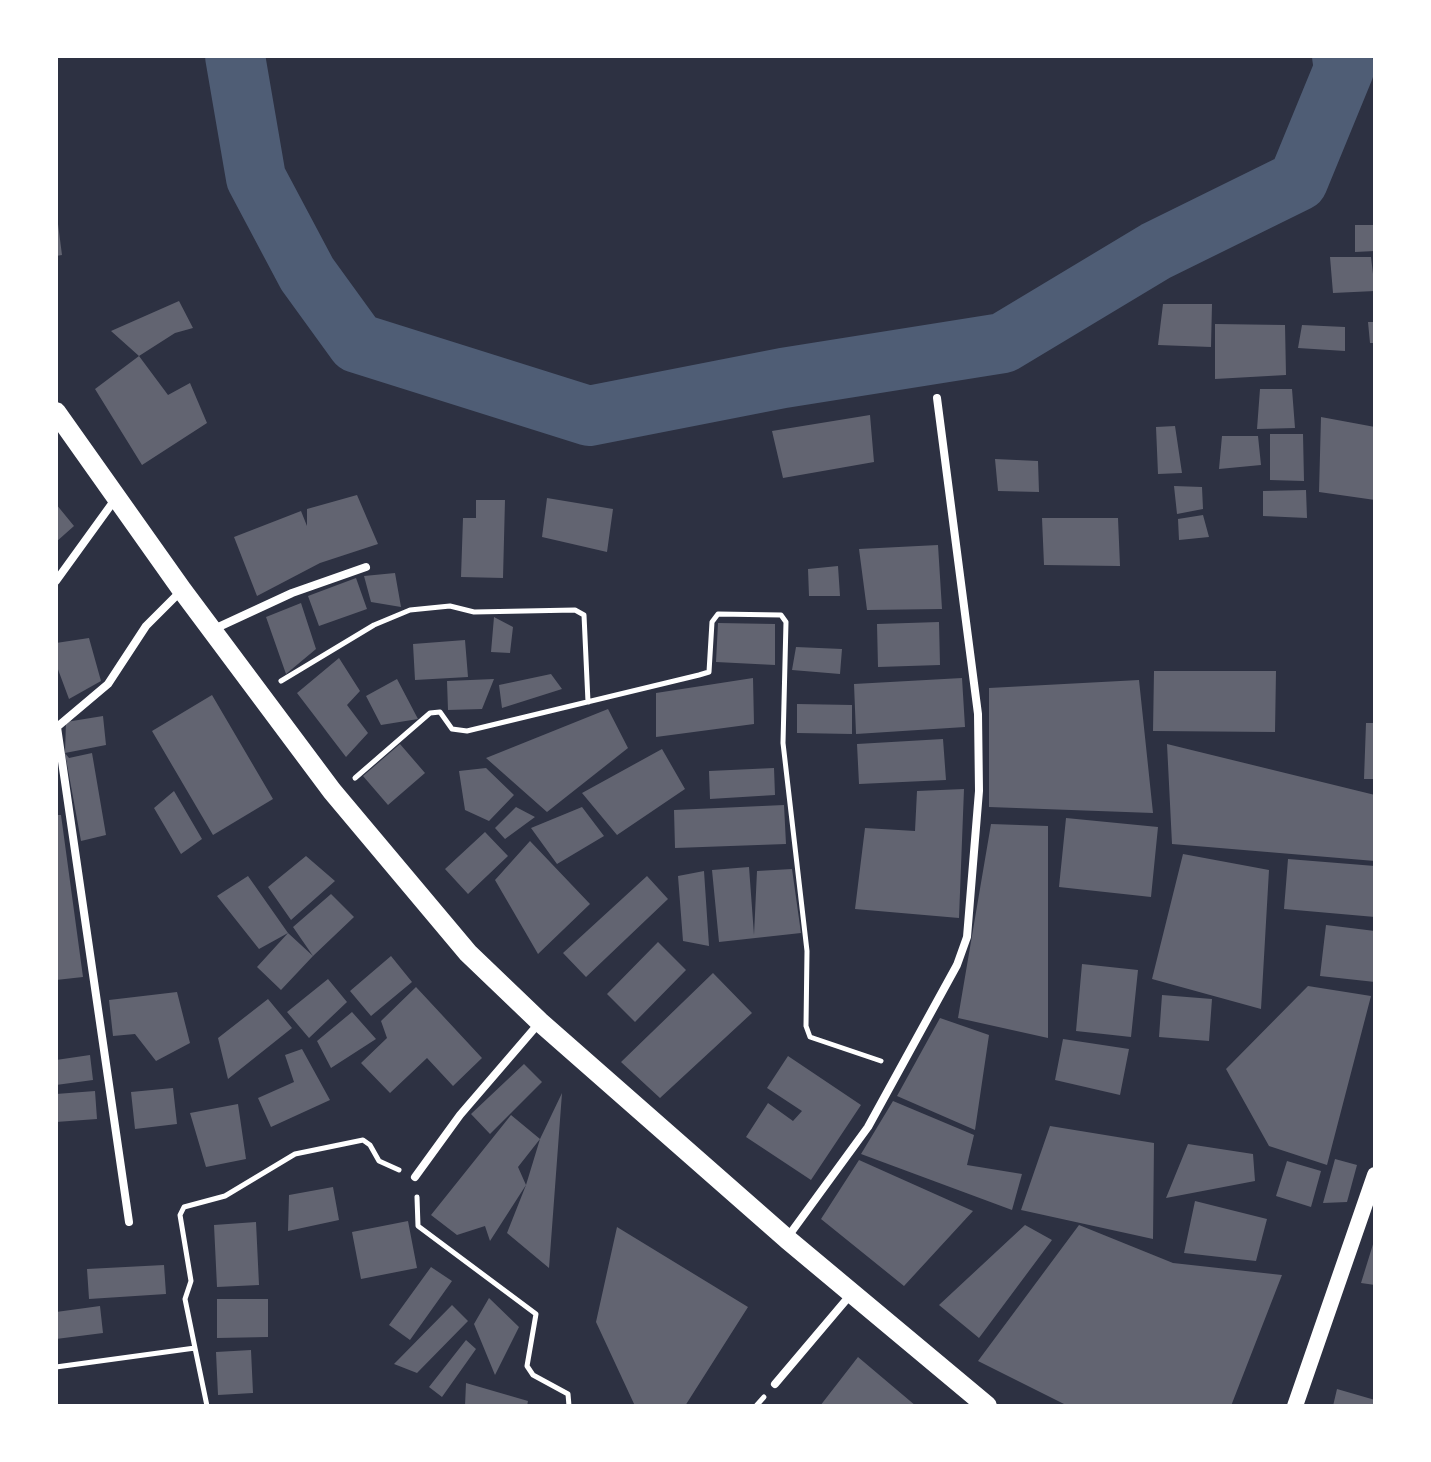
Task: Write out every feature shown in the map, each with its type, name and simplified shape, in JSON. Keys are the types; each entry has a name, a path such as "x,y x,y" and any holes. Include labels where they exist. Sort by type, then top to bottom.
{"main road":[{"path":"56,412 259,694 335,795 437,919 540,1022 787,1239 987,1406"},
{"path":"1295,1406 1375,1175"}],"street":[{"path":"787,1239 868,1127 957,965 967,937 979,791 978,714 937,398"},
{"path":"56,581 118,500"},
{"path":"212,630 292,593 366,567"},
{"path":"129,1222 57,727 108,684 140,640 146,626 182,590"},
{"path":"56,810 67,809"},
{"path":"415,1177 460,1115 540,1022"},
{"path":"775,1384 852,1293"}],"path":[{"path":"259,694 374,625 410,610 450,606 474,612 575,610 584,615 588,702"},
{"path":"335,795 430,713 440,712 452,729 467,731 709,672 712,622 718,614 781,615 786,622 783,743 807,951 806,1026 810,1037 901,1068"},
{"path":"207,1406 185,1299 191,1281 180,1215 184,1207 225,1196 295,1154 363,1140 370,1145 379,1161 415,1177 418,1226 536,1314 527,1366 533,1375 568,1394 569,1406"},
{"path":"56,1367 195,1348"}],"building":[{"path":"56,224 62,255 56,256"},
{"path":"1355,225 1375,225 1375,251 1355,252"},
{"path":"1330,257 1371,257 1375,291 1333,293"},
{"path":"179,301 193,328 175,333 139,356 111,331"},
{"path":"1163,304 1212,304 1211,347 1158,345"},
{"path":"1368,322 1375,322 1375,343 1370,343"},
{"path":"1215,324 1285,325 1286,375 1215,379"},
{"path":"1302,325 1345,327 1345,351 1298,348"},
{"path":"139,356 168,395 190,383 207,423 142,465 95,389"},
{"path":"1260,389 1292,389 1295,428 1257,429"},
{"path":"870,415 874,462 783,478 772,431"},
{"path":"1321,417 1375,427 1375,500 1319,492"},
{"path":"1175,426 1182,473 1158,474 1156,427"},
{"path":"1270,434 1303,434 1304,481 1270,480"},
{"path":"1222,436 1258,436 1261,465 1219,469"},
{"path":"995,459 1038,461 1039,492 998,491"},
{"path":"1174,486 1202,487 1203,509 1177,514"},
{"path":"1306,490 1307,518 1263,516 1263,491"},
{"path":"357,495 378,544 320,563 257,596 234,537 301,511 307,526 307,509"},
{"path":"547,498 613,509 607,552 542,537"},
{"path":"476,500 505,500 503,578 461,577 463,518 476,518"},
{"path":"56,504 74,526 56,542"},
{"path":"1203,515 1209,537 1179,540 1178,519"},
{"path":"1042,518 1118,518 1120,566 1044,565"},
{"path":"938,545 942,609 867,610 859,549"},
{"path":"838,566 840,596 809,596 808,569"},
{"path":"395,573 401,607 371,602 364,576"},
{"path":"356,578 367,609 319,626 308,596"},
{"path":"301,603 316,649 286,674 266,617"},
{"path":"494,617 513,627 510,653 491,652"},
{"path":"939,622 940,665 878,667 877,624"},
{"path":"718,623 775,624 775,665 716,662"},
{"path":"89,638 101,681 69,699 56,664 56,643"},
{"path":"465,640 468,677 415,680 413,644"},
{"path":"796,647 842,649 840,674 792,670"},
{"path":"339,658 360,691 347,705 368,733 346,757 297,693"},
{"path":"1154,671 1276,671 1275,732 1153,731"},
{"path":"551,674 562,689 502,708 499,685"},
{"path":"753,678 754,724 656,737 656,693"},
{"path":"962,678 965,727 856,734 854,684"},
{"path":"397,679 418,719 381,725 366,696"},
{"path":"494,679 482,709 448,710 447,681"},
{"path":"1139,680 1153,813 989,807 989,688"},
{"path":"212,695 273,799 213,835 152,731"},
{"path":"797,704 852,705 852,734 797,733"},
{"path":"608,709 628,748 547,812 486,758"},
{"path":"103,716 106,745 65,753 66,722"},
{"path":"1366,723 1375,723 1375,779 1364,779"},
{"path":"943,739 946,780 859,784 857,744"},
{"path":"400,744 425,773 388,805 363,776"},
{"path":"1167,744 1375,795 1375,861 1172,844"},
{"path":"662,749 685,789 617,835 582,793"},
{"path":"65,753 69,758 92,753 106,835 81,841"},
{"path":"486,768 514,795 489,821 465,810 459,771"},
{"path":"774,768 775,795 710,799 709,771"},
{"path":"964,789 959,918 855,909 865,828 915,831 917,791"},
{"path":"174,791 202,839 181,854 154,808"},
{"path":"784,805 786,844 675,848 674,810"},
{"path":"516,807 535,817 505,839 495,828"},
{"path":"582,807 604,836 557,864 531,828"},
{"path":"56,815 61,815 83,977 56,980"},
{"path":"1066,818 1158,827 1151,897 1059,887"},
{"path":"991,824 1048,826 1048,1038 958,1018"},
{"path":"485,832 508,856 468,894 445,869"},
{"path":"530,841 590,904 538,954 495,880"},
{"path":"1183,854 1269,870 1261,1009 1152,979"},
{"path":"306,856 335,881 291,920 268,887"},
{"path":"1288,859 1375,866 1375,917 1284,909"},
{"path":"749,867 754,935 757,871 792,869 801,933 719,942 712,870"},
{"path":"704,871 709,946 683,941 678,876"},
{"path":"248,876 288,933 259,949 217,896"},
{"path":"647,876 668,899 586,977 563,953"},
{"path":"331,894 354,917 313,956 293,927"},
{"path":"1326,925 1375,931 1375,982 1320,976"},
{"path":"288,933 313,956 281,990 257,967"},
{"path":"658,942 686,970 635,1022 607,994"},
{"path":"391,956 412,982 371,1016 350,991"},
{"path":"1082,964 1138,970 1131,1037 1076,1031"},
{"path":"713,973 752,1013 660,1098 621,1062"},
{"path":"328,979 347,1002 309,1038 287,1012"},
{"path":"1308,986 1371,996 1327,1165 1269,1146 1226,1069"},
{"path":"416,987 482,1058 453,1086 427,1058 390,1093 361,1063 387,1038 381,1021"},
{"path":"177,992 190,1043 156,1061 135,1034 113,1036 109,1000"},
{"path":"1162,995 1212,999 1209,1041 1159,1037"},
{"path":"268,999 292,1028 228,1079 218,1038"},
{"path":"352,1012 376,1039 331,1068 317,1041"},
{"path":"940,1018 989,1035 975,1130 897,1096"},
{"path":"1063,1039 1129,1049 1120,1095 1055,1080"},
{"path":"302,1049 330,1100 271,1127 258,1098 294,1082 285,1055"},
{"path":"90,1055 93,1080 56,1085 56,1060"},
{"path":"788,1056 861,1105 811,1180 746,1137 768,1103 793,1121 802,1111 767,1088"},
{"path":"524,1064 542,1082 490,1134 471,1114"},
{"path":"173,1088 177,1124 135,1129 131,1092"},
{"path":"95,1091 97,1119 56,1122 56,1094"},
{"path":"562,1093 549,1268 507,1233 540,1139"},
{"path":"893,1101 974,1135 967,1165 1022,1174 1012,1210 861,1154"},
{"path":"238,1104 246,1159 206,1167 190,1113"},
{"path":"511,1115 540,1139 518,1167 526,1185 490,1241 485,1226 457,1235 431,1215"},
{"path":"1050,1126 1154,1143 1153,1239 1021,1210"},
{"path":"1188,1144 1253,1154 1255,1181 1166,1198"},
{"path":"1335,1159 1357,1165 1347,1202 1323,1203"},
{"path":"859,1160 973,1211 904,1286 821,1219"},
{"path":"1287,1161 1321,1171 1311,1207 1276,1196"},
{"path":"333,1187 339,1220 288,1231 289,1195"},
{"path":"1195,1201 1267,1219 1256,1261 1184,1253"},
{"path":"408,1221 417,1268 361,1279 352,1232"},
{"path":"256,1222 259,1285 217,1287 214,1225"},
{"path":"1025,1225 1052,1240 979,1338 939,1305"},
{"path":"1079,1225 1173,1263 1282,1275 1231,1406 1068,1406 978,1361"},
{"path":"617,1227 748,1307 685,1406 635,1406 596,1322"},
{"path":"1374,1241 1375,1285 1361,1283"},
{"path":"164,1265 166,1294 89,1299 87,1269"},
{"path":"431,1267 452,1281 410,1340 389,1325"},
{"path":"489,1298 519,1327 495,1375 474,1324"},
{"path":"217,1299 268,1299 268,1337 217,1338"},
{"path":"452,1305 468,1321 417,1373 394,1364"},
{"path":"100,1306 103,1333 56,1339 56,1312"},
{"path":"466,1340 476,1349 442,1397 429,1387"},
{"path":"251,1350 253,1393 218,1395 216,1352"},
{"path":"858,1357 916,1406 820,1406"},
{"path":"466,1383 528,1401 527,1406 465,1406"},
{"path":"1337,1389 1375,1400 1375,1406 1333,1406"}],"waterway":[{"path":"235,56 256,178 307,274 357,343 589,416 783,378 1003,343 1156,251 1298,181 1344,69 1342,56"}]}
